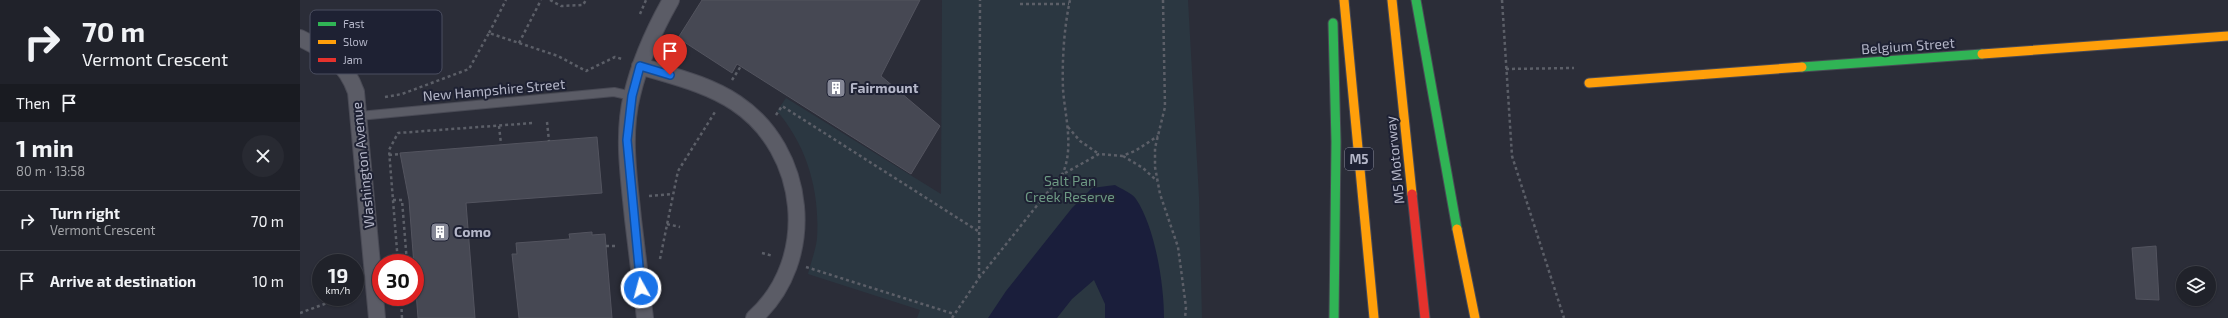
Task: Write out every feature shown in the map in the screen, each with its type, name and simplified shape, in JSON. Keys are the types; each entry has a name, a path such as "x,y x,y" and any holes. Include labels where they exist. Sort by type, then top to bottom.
{"main road":[{"name":"M5","path":"1344,0 1374,318"},
{"name":"M5 Motorway","path":"1392,0 1425,318"},
{"path":"1416,0 1446,174 1475,318"},
{"path":"1332,16 1336,142 1334,318"},
{"name":"Belgium Street","path":"1589,83 2228,36"}],"street":[{"path":"645,318 631,197 627,140 632,96 640,66 656,28 671,0"},
{"name":"Washington Avenue","path":"300,38 310,43"},
{"path":"640,66 696,84 724,96 743,108 768,132 782,152 790,172 797,214 796,236 790,262 774,294 754,318"},
{"name":"Washington Avenue","path":"349,74 356,92 359,116 377,318"}],"lane":[{"name":"New Hampshire Street","path":"359,116 614,92 632,96"}],"path":[{"path":"385,96 402,94 469,68 506,0"},
{"path":"519,43 541,0"},
{"path":"550,0 561,6 583,5 586,0"},
{"path":"978,278 980,0"},
{"path":"1064,174 1067,164 1068,127 1063,69 1070,0"},
{"path":"1163,0 1165,102 1155,157 1157,181 1178,247 1186,307 1185,318"},
{"path":"1502,0 1512,156 1564,318"},
{"path":"1020,4 1069,4"},
{"path":"489,33 558,56 586,71 615,56 622,59"},
{"path":"660,259 678,171 741,66"},
{"path":"1506,69 1585,67 1589,83"},
{"path":"725,77 732,79 738,84"},
{"path":"772,114 776,116 782,106 978,231"},
{"path":"547,122 549,141"},
{"path":"397,254 389,150 398,133 533,123"},
{"path":"499,126 501,144"},
{"path":"1068,127 1080,141 1100,154 1122,156 1143,168 1157,181"},
{"path":"1122,156 1142,147 1158,136"},
{"path":"389,155 400,154"},
{"path":"952,318 978,278 1064,174 1100,154"},
{"path":"646,196 673,194"},
{"path":"393,200 402,200 406,254"},
{"path":"666,224 680,227"},
{"path":"606,246 616,246"},
{"path":"762,253 954,314"},
{"path":"300,313 319,306"},
{"path":"401,306 402,318"}],"green space":[{"name":"Salt Pan Creek Reserve","path":"942,0 1188,0 1199,197 1202,318 917,318 920,310 808,274 815,251 817,238 814,186 804,154 796,139 777,111 786,98 941,194"}],"water":[{"path":"1115,185 1134,197 1143,211 1157,256 1164,304 1164,318 1105,318 1105,304 1094,280 1072,299 1057,318 988,318 1006,291 1072,208 1092,188"}],"building":[{"name":"Fairmount","path":"702,0 920,0 881,76 940,126 911,174 737,64 732,73 678,38"},
{"path":"597,137 602,193 466,203 475,318 418,318 417,306 424,306 424,254 413,254 409,200 400,153"},
{"name":"Como","path":"592,232 592,235 605,234 612,318 519,318 512,254 517,254 516,243 570,239 569,234"},
{"path":"2156,246 2159,300 2136,299 2132,248"}],"traffic: fast":[{"path":"1416,0 1457,229"},
{"path":"1333,23 1336,142 1334,318"},
{"path":"1802,67 1982,54"}],"traffic: slow":[{"path":"1344,0 1374,318"},
{"path":"1392,0 1412,194"},
{"path":"1982,54 2228,36"},
{"path":"1589,83 1802,67"},
{"path":"1457,229 1475,318"}],"traffic: jam":[{"path":"1412,194 1425,318"}],"place":[{"name":"Fairmount","path":"836,88"},
{"name":"Como","path":"440,232"}],"route":[{"path":"641,288 631,197 627,140 632,96 640,66 670,75"}]}
